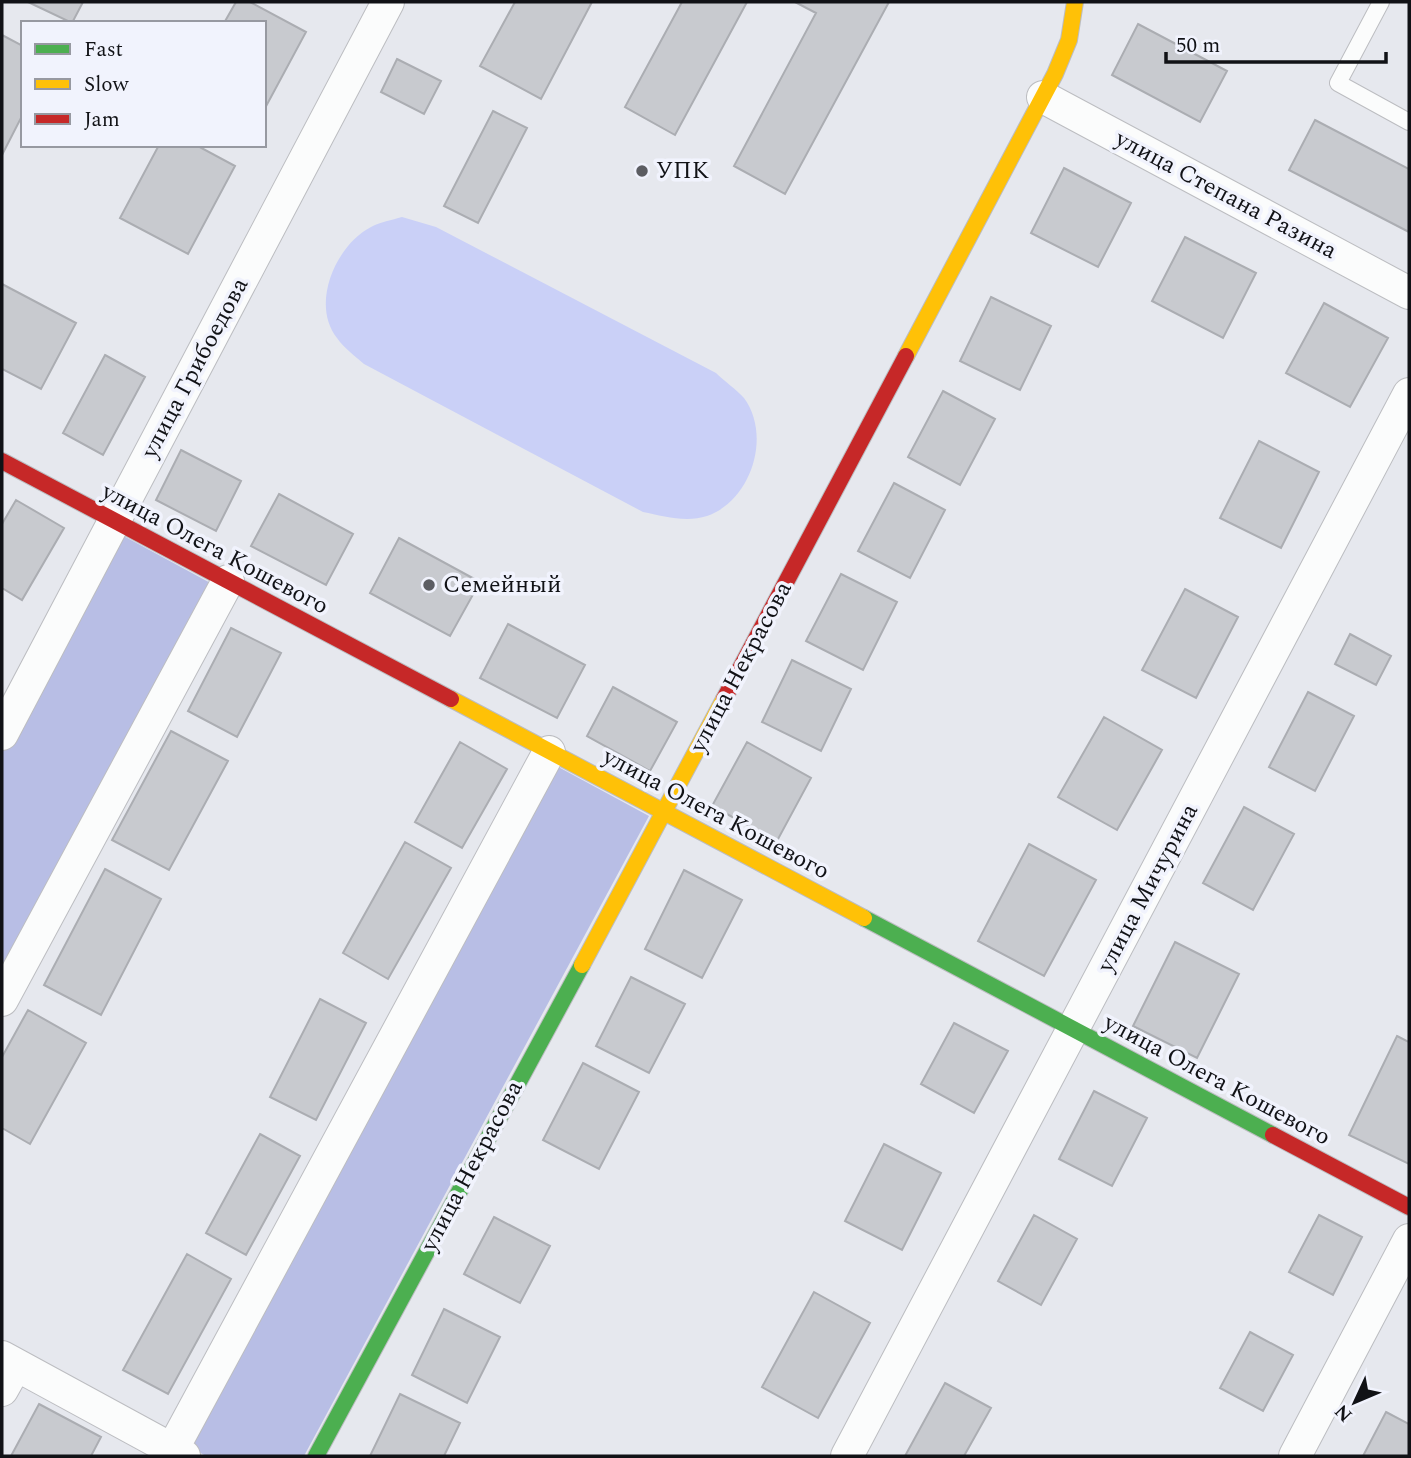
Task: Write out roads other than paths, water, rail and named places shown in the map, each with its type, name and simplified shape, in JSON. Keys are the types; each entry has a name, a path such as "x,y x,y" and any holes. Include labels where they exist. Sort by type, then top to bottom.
{"street":[{"name":"улица Грибоедова","path":"2,734 388,2"},
{"name":"улица Некрасова","path":"316,1456 664,812 1043,97 1068,46 1074,25 1075,2"},
{"name":"улица Степана Разина","path":"1043,97 1409,293"},
{"name":"улица Мичурина","path":"847,1456 1409,394"},
{"name":"улица Олега Кошевого","path":"2,461 1409,1208"},
{"path":"2,1000 228,581"},
{"path":"6,1371 178,1453 549,752"},
{"path":"1295,1456 1409,1240"}],"lane":[{"path":"1381,2 1338,83 1409,122"}],"place":[{"name":"УПК","path":"642,171"},
{"name":"Семейный","path":"429,585"}]}
